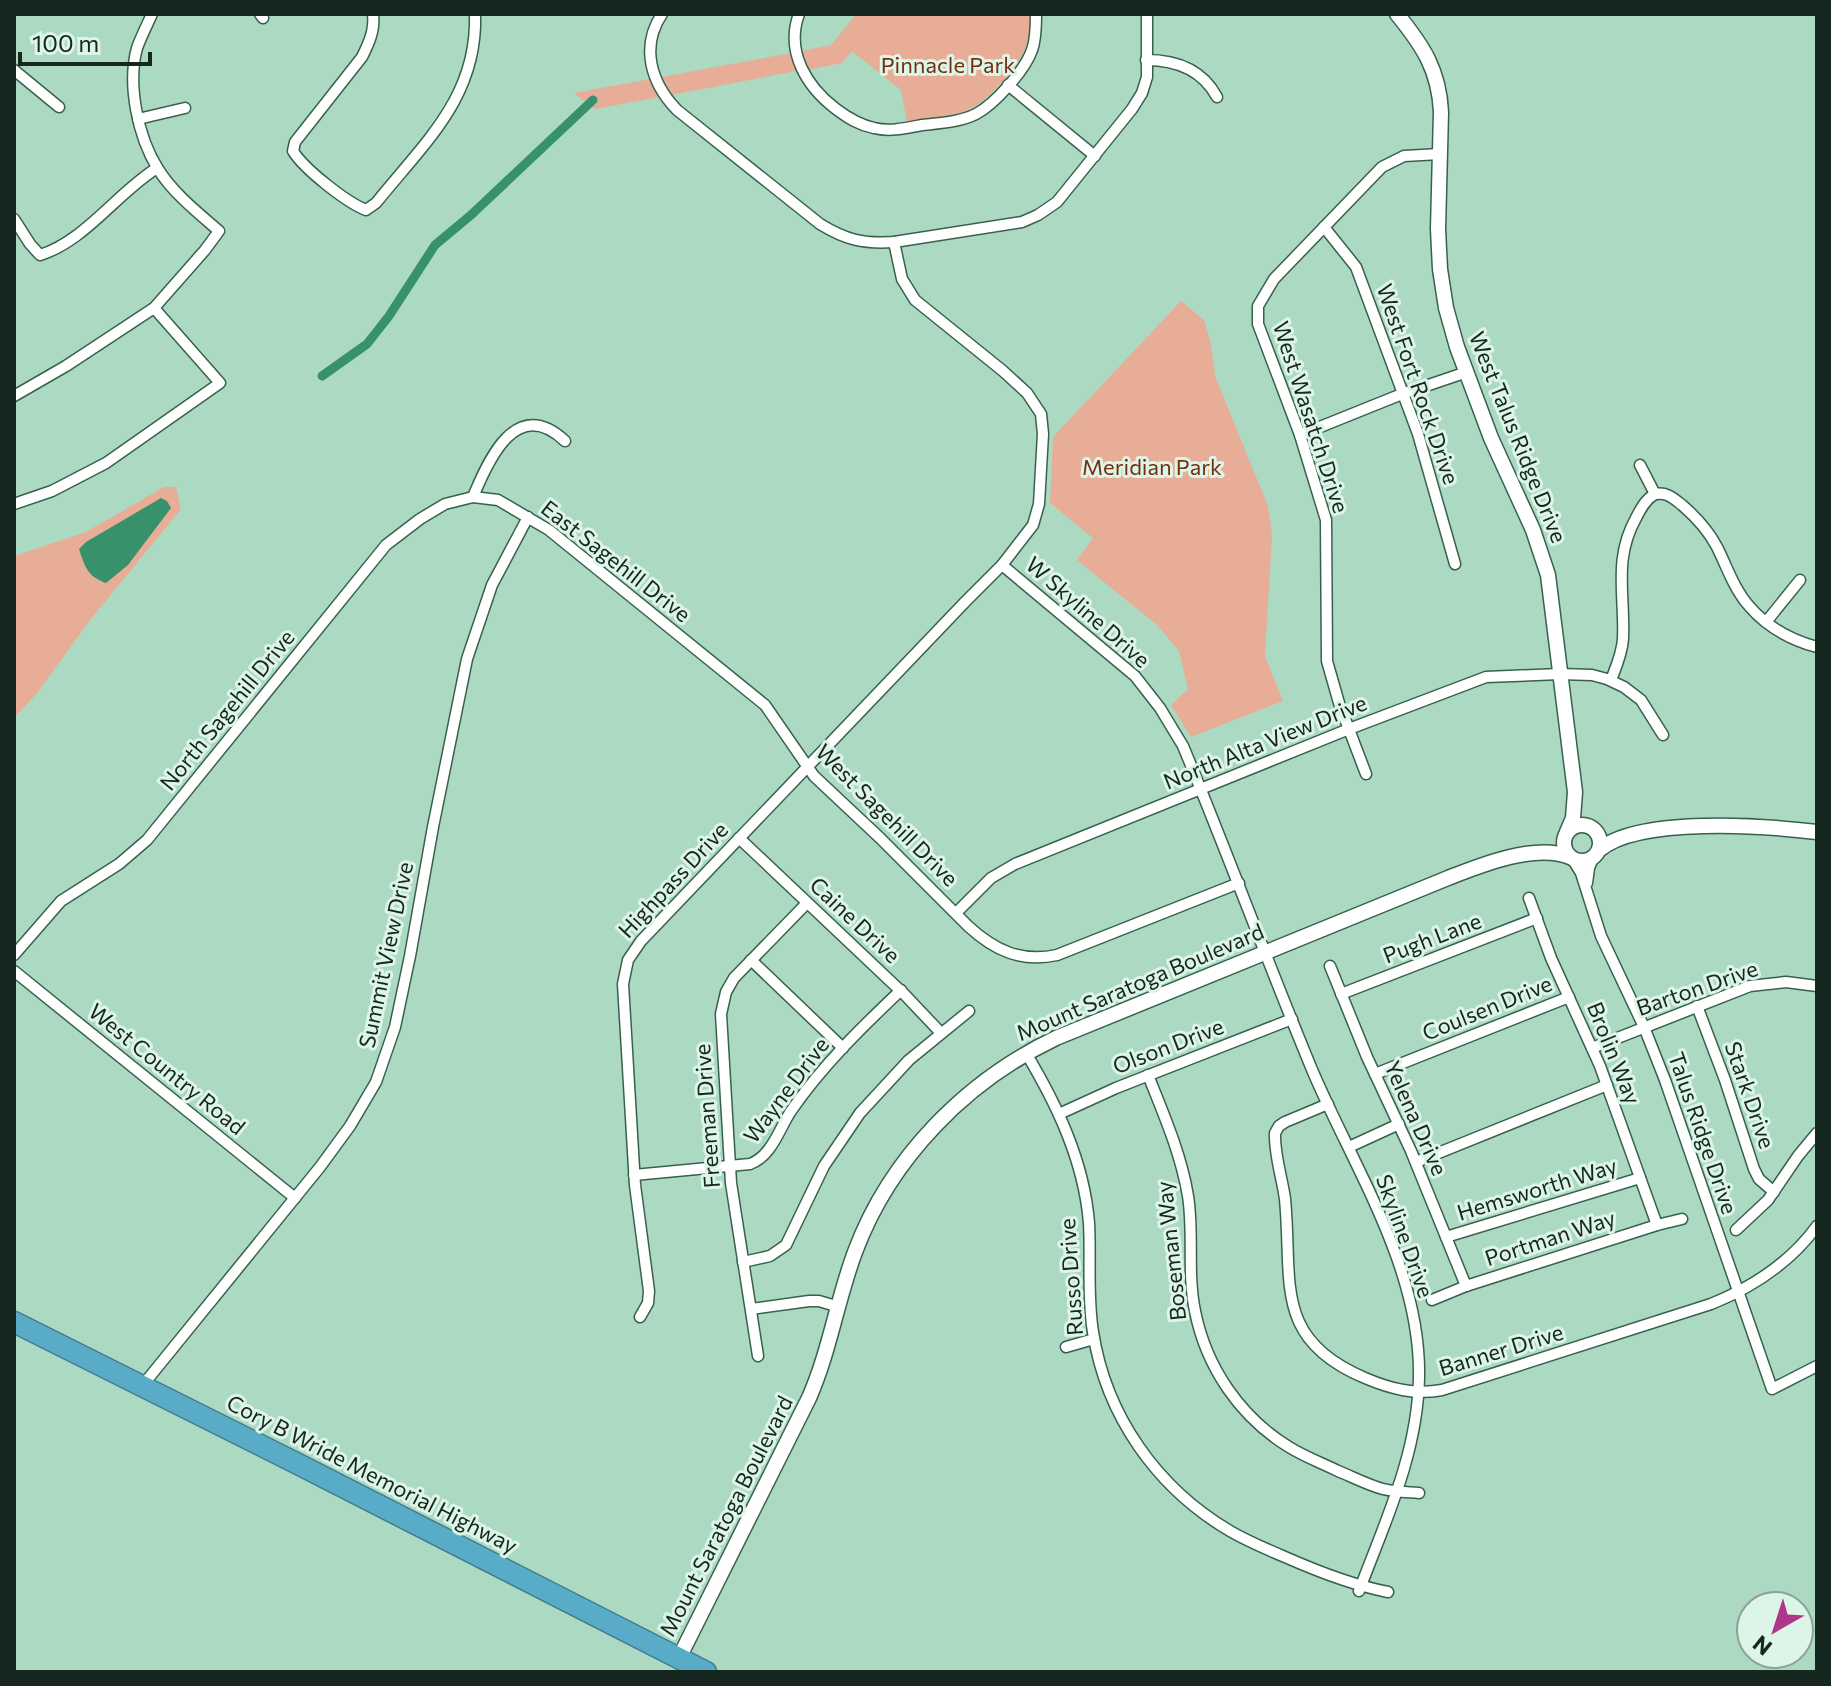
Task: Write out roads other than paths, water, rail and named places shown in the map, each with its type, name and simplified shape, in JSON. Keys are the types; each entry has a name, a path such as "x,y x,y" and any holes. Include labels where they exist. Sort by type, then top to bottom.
{"highway":[{"name":"Cory B Wride Memorial Highway","path":"14,1322 706,1672"}],"street":[{"path":"14,396 154,308 219,231 181,198 157,168 138,119 134,100 137,49 152,14"},
{"path":"374,19 369,43 362,57 295,142 293,151 299,161 355,205 366,210 376,203 448,114 461,91 469,72 476,31 475,14"},
{"path":"662,14 649,51 659,88 677,110 820,224 840,236 877,243 1006,225 1030,219 1057,202 1142,93 1147,77 1147,14"},
{"path":"799,14 796,53 808,81 850,119 863,126 891,130 966,118 986,107 1008,85 1032,52 1036,14"},
{"name":"West Talus Ridge Drive","path":"1397,14 1424,49 1436,78 1441,112 1440,269 1451,328 1491,438 1543,558 1551,591 1575,792 1582,815 1592,829"},
{"path":"1146,60 1178,63 1207,83 1217,97"},
{"path":"14,70 59,107"},
{"path":"1008,85 1095,156"},
{"path":"138,119 185,108"},
{"path":"1324,227 1382,167 1404,156 1440,154"},
{"path":"14,219 40,255 54,251 87,227 128,188 157,168"},
{"name":"West Wasatch Drive","path":"1324,227 1274,279 1258,306 1258,324 1300,435 1326,520 1327,661 1366,774"},
{"name":"West Fort Rock Drive","path":"1324,227 1356,267 1418,434 1455,564"},
{"name":"Highpass Drive","path":"640,1317 648,1303 649,1291 634,1175 623,984 625,968 636,947 1002,565 1033,525 1039,504 1043,434 1041,414 1027,393 1003,371 909,293 899,270 894,242"},
{"path":"14,504 52,491 106,463 220,383 154,308"},
{"path":"1300,435 1467,372"},
{"path":"473,497 492,454 509,434 531,425 552,429 565,441"},
{"path":"1640,465 1655,494"},
{"path":"1663,735 1641,700 1611,680 1622,644 1623,553 1637,515 1648,498 1655,494 1670,496 1699,520 1717,548 1738,592 1751,609 1788,636 1817,647"},
{"name":"East Sagehill Drive","path":"473,497 498,500 549,530 727,673"},
{"name":"North Sagehill Drive","path":"14,955 61,901 119,864 147,840 386,545 445,504 473,497"},
{"name":"Summit View Drive","path":"143,1385 295,1198 357,1115 376,1082 395,1027 467,659 492,585 528,517"},
{"name":"W Skyline Drive","path":"1002,565 1135,676 1160,708 1183,746 1266,952"},
{"path":"1766,622 1800,580"},
{"name":"West Sagehill Drive","path":"727,673 765,705 819,782 956,913"},
{"name":"North Alta View Drive","path":"956,913 991,878 1015,864 1486,677 1560,674 1592,675 1611,680"},
{"name":"West Talus Ridge Drive","path":"1566,834 1574,813 1575,792"},
{"path":"1632,834 1611,842 1581,862 1564,850 1566,834 1575,826 1606,834 1724,826 1765,826 1817,832"},
{"path":"1592,829 1600,838 1596,854"},
{"name":"Mount Saratoga Boulevard","path":"679,1658 809,1398 821,1370 850,1266 865,1226 905,1162 957,1104 997,1071 1056,1038 1457,874 1532,853 1556,843 1566,834"},
{"name":"Caine Drive","path":"739,838 901,990 941,1033"},
{"name":"Mount Saratoga Boulevard","path":"1532,853 1555,853 1572,858"},
{"name":"Talus Ridge Drive","path":"1587,893 1588,875 1596,854"},
{"name":"Talus Ridge Drive","path":"1572,858 1579,869 1601,936 1644,1027 1674,1106 1772,1389 1817,1366"},
{"path":"956,913 983,940 998,949 1020,957 1044,958 1239,883"},
{"name":"Brolin Way","path":"1529,898 1551,958 1607,1085 1657,1225"},
{"name":"Freeman Drive","path":"758,1356 729,1166 721,1014 730,985 807,903"},
{"name":"Pugh Lane","path":"1341,994 1537,918"},
{"name":"Skyline Drive","path":"1266,952 1328,1104 1393,1250 1408,1294 1417,1343 1418,1392 1413,1435 1360,1589"},
{"path":"751,960 843,1048"},
{"name":"Yelena Drive","path":"1330,966 1416,1162 1466,1286"},
{"name":"West Country Road","path":"14,971 295,1198"},
{"name":"Barton Drive","path":"1592,1048 1739,990 1786,982 1817,986"},
{"name":"Wayne Drive","path":"634,1175 750,1164 764,1156 800,1099 843,1048 901,990"},
{"name":"Coulsen Drive","path":"1375,1074 1569,997"},
{"name":"Stark Drive","path":"1697,1006 1754,1169 1759,1179 1774,1192"},
{"path":"743,1262 770,1256 786,1245 816,1181 850,1126 896,1073 969,1011"},
{"name":"Olson Drive","path":"1059,1114 1108,1091 1292,1019"},
{"name":"Russo Drive","path":"1026,1053 1059,1114 1078,1166 1090,1239 1089,1300 1094,1339 1106,1381 1126,1427 1151,1463 1181,1495 1205,1515 1243,1539 1360,1589 1388,1592"},
{"name":"Boseman Way","path":"1148,1075 1175,1144 1184,1178 1191,1228 1192,1290 1198,1324 1224,1384 1246,1413 1289,1447 1373,1485 1419,1493"},
{"path":"1416,1162 1607,1085"},
{"name":"Banner Drive","path":"1328,1104 1281,1123 1275,1133 1285,1198 1291,1300 1307,1335 1328,1358 1387,1388 1418,1392 1449,1388 1711,1304 1767,1275 1787,1259 1817,1226"},
{"path":"1349,1147 1399,1124"},
{"path":"1736,1230 1774,1192 1817,1133"},
{"name":"Hemsworth Way","path":"1446,1237 1640,1178"},
{"name":"Portman Way","path":"1432,1300 1466,1286 1682,1219"},
{"path":"751,1309 809,1301 839,1307"},
{"path":"1066,1347 1094,1339"}],"waterway":[{"path":"322,376 367,344 435,245 593,100"}],"park label":[{"name":"Pinnacle Park","path":"948,65"},
{"name":"Meridian Park","path":"1152,467"}]}
